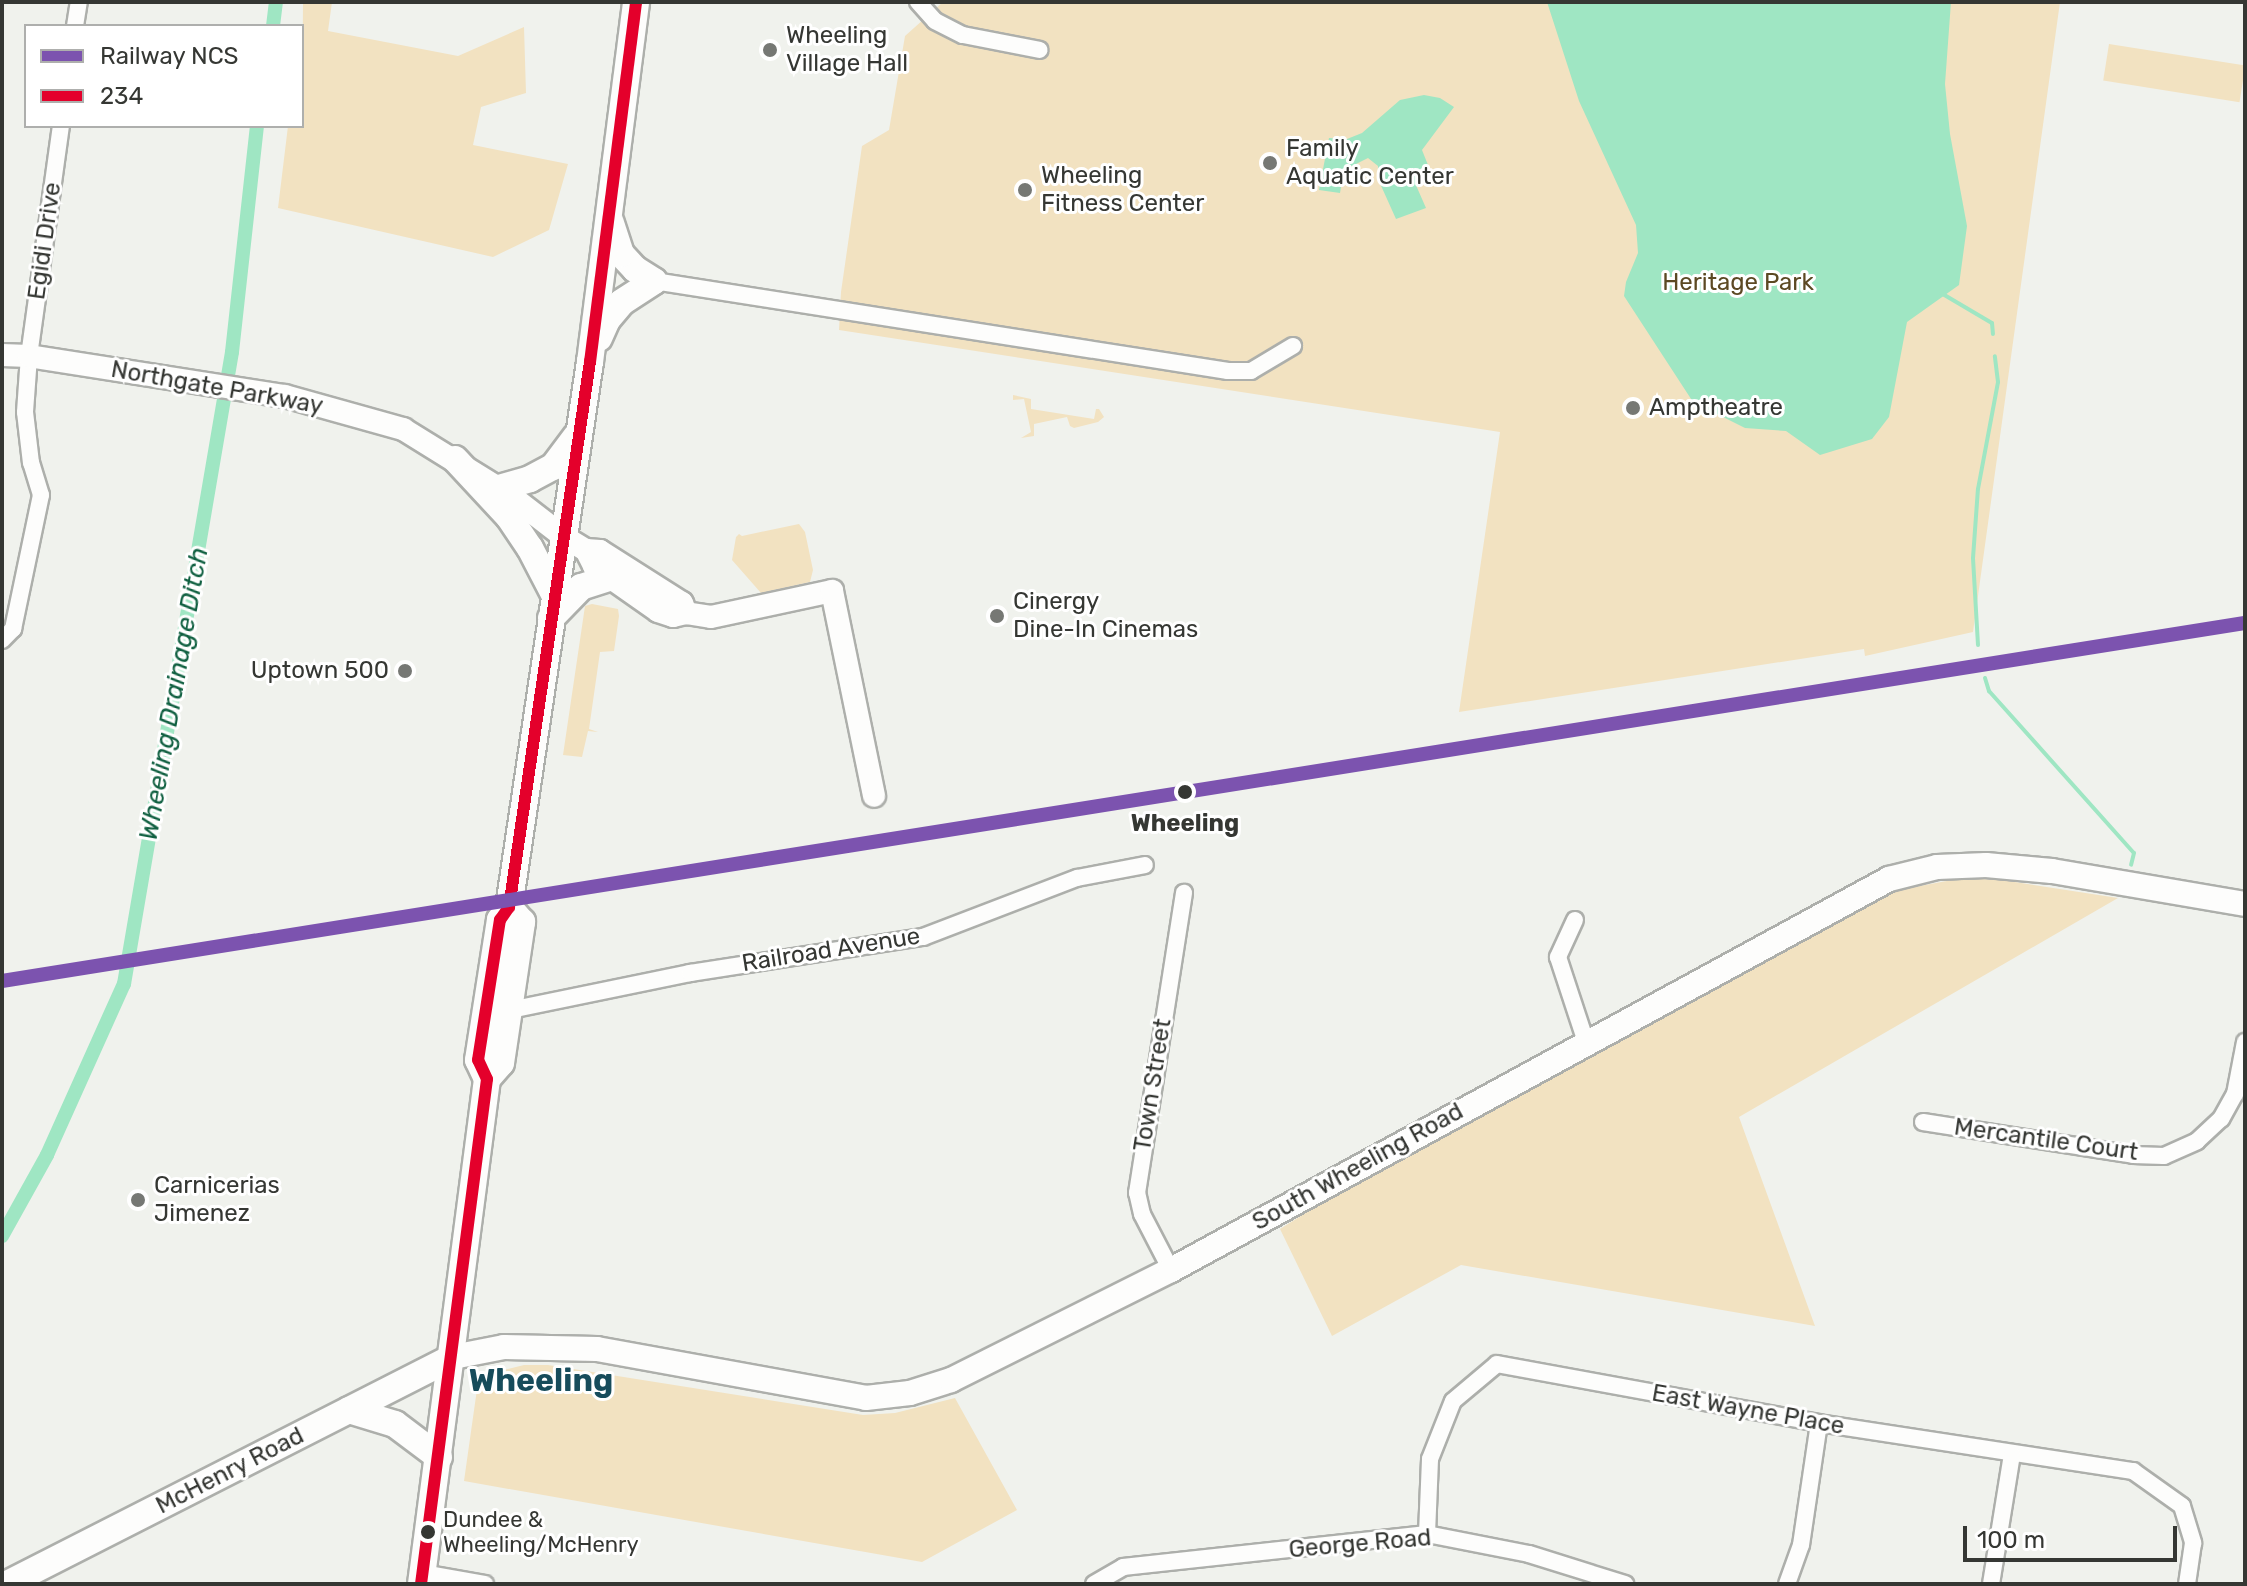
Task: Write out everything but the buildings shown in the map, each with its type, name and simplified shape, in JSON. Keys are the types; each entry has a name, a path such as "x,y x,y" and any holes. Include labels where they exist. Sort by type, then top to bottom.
{"main road":[{"path":"422,1578 487,1079 478,1060 500,920 509,907 553,607 575,544 578,434 636,2"},
{"path":"590,362 607,320 622,302 654,281 635,269 621,254 609,216"},
{"path":"499,488 530,479 553,467 578,434"},
{"path":"455,459 509,517 530,548 553,607"},
{"path":"553,607 581,587 611,577"},
{"name":"South Wheeling Road","path":"453,1357 504,1347 597,1349 866,1398 910,1393 951,1380 1171,1270 1879,884 1937,867 1986,865 2052,871 2245,904"},
{"path":"487,1079 501,1063 522,922 509,907"},
{"name":"McHenry Road","path":"7,1584 453,1357"},
{"path":"349,1410 395,1424 439,1457"}],"street":[{"path":"75,24 79,2"},
{"path":"918,2 935,21 963,35 1040,50"},
{"name":"Egidi Drive","path":"2,640 13,629 41,495 31,463 25,412 29,356 61,128"},
{"path":"654,281 1228,371 1251,371 1293,346"},
{"name":"Northgate Parkway","path":"2,355 29,356 285,396 403,429 499,488 575,544 594,566 658,611 673,616 686,613 711,617 832,591 874,796"},
{"name":"Northgate Parkway","path":"575,544 600,551 682,603 686,613"},
{"name":"Railroad Avenue","path":"510,1010 690,973 923,937 1077,878 1145,865"},
{"name":"Town Street","path":"1171,1270 1142,1214 1137,1193 1184,893"},
{"path":"1575,920 1558,957 1586,1042"},
{"name":"Mercantile Court","path":"1923,1122 2133,1155 2164,1156 2197,1141 2221,1119 2235,1094 2245,1042"},
{"name":"East Wayne Place","path":"1427,1534 1430,1459 1453,1401 1497,1364 1819,1423 2012,1455 2133,1471 2182,1506 2193,1543 2187,1584"},
{"path":"1787,1584 1801,1545 1819,1423"},
{"path":"1991,1584 2012,1455"},
{"name":"George Road","path":"1094,1584 1123,1567 1427,1534 1529,1554 1625,1584"},
{"path":"422,1578 485,1584"}],"green space":[{"path":"303,2 332,2 328,31 458,56 524,27 526,93 481,107 473,145 568,164 549,230 493,257 278,208 288,128 304,128"},
{"name":"Heritage Park","path":"943,2 2060,2 1973,632 1865,656 1864,649 1459,712 1500,432 839,330 841,292 862,146 889,130 905,36"},
{"path":"2109,44 2245,66 2240,102 2103,81"},
{"path":"1013,395 1031,399 1031,409 1094,419 1096,409 1099,409 1104,417 1098,422 1074,428 1067,417 1034,424 1034,436 1021,438 1031,432 1024,399 1013,400"},
{"path":"799,524 805,532 813,570 810,582 761,593 732,560 736,537"},
{"path":"592,604 618,609 614,651 600,652 589,729 598,732 588,731 582,757 563,755 585,606"},
{"path":"1963,878 2002,880 2118,898 1739,1117 1815,1326 1461,1265 1332,1336 1280,1229 1382,1165 1882,893"},
{"path":"524,1365 548,1365 863,1415 895,1413 955,1398 1017,1510 922,1562 464,1481 478,1382 487,1374"}],"shaded area":[{"path":"1547,2 1951,2 1945,84 1950,134 1967,226 1959,285 1907,322 1889,417 1872,439 1820,455 1786,431 1745,428 1693,402 1624,296 1626,282 1638,253 1636,225 1579,101"},
{"path":"1424,95 1440,98 1454,107 1422,150 1432,175 1415,183 1426,208 1396,219 1378,179 1378,166 1368,158 1350,167 1343,175 1340,193 1319,190 1329,138 1347,139 1362,133 1400,100"}],"waterway":[{"name":"Wheeling Drainage Ditch","path":"273,24 276,2"},
{"name":"Wheeling Drainage Ditch","path":"2,1236 47,1155 124,984 232,352 257,128"},
{"path":"1941,293 1992,323 1993,334"},
{"path":"1978,645 1973,558 1978,489 1998,382 1995,356"},
{"path":"1985,678 1989,691 2134,853 2131,865"}],"rail line":[{"name":"NCS","path":"2,981 2245,623"}],"transit line":[{"name":"234","path":"421,1584 487,1079 478,1060 500,920 509,907 590,362 636,2"}],"place":[{"name":"Wheeling Village Hall","path":"770,50"},
{"name":"Family Aquatic Center","path":"1270,163"},
{"name":"Wheeling Fitness Center","path":"1025,190"},
{"name":"Amptheatre","path":"1633,408"},
{"name":"Cinergy Dine-In Cinemas","path":"997,616"},
{"name":"Uptown 500","path":"405,671"},
{"name":"Wheeling","path":"1185,792"},
{"name":"Carnicerias Jimenez","path":"138,1200"},
{"name":"Dundee & Wheeling/McHenry","path":"428,1532"}],"district":[{"name":"Wheeling","path":"541,1380"}]}
